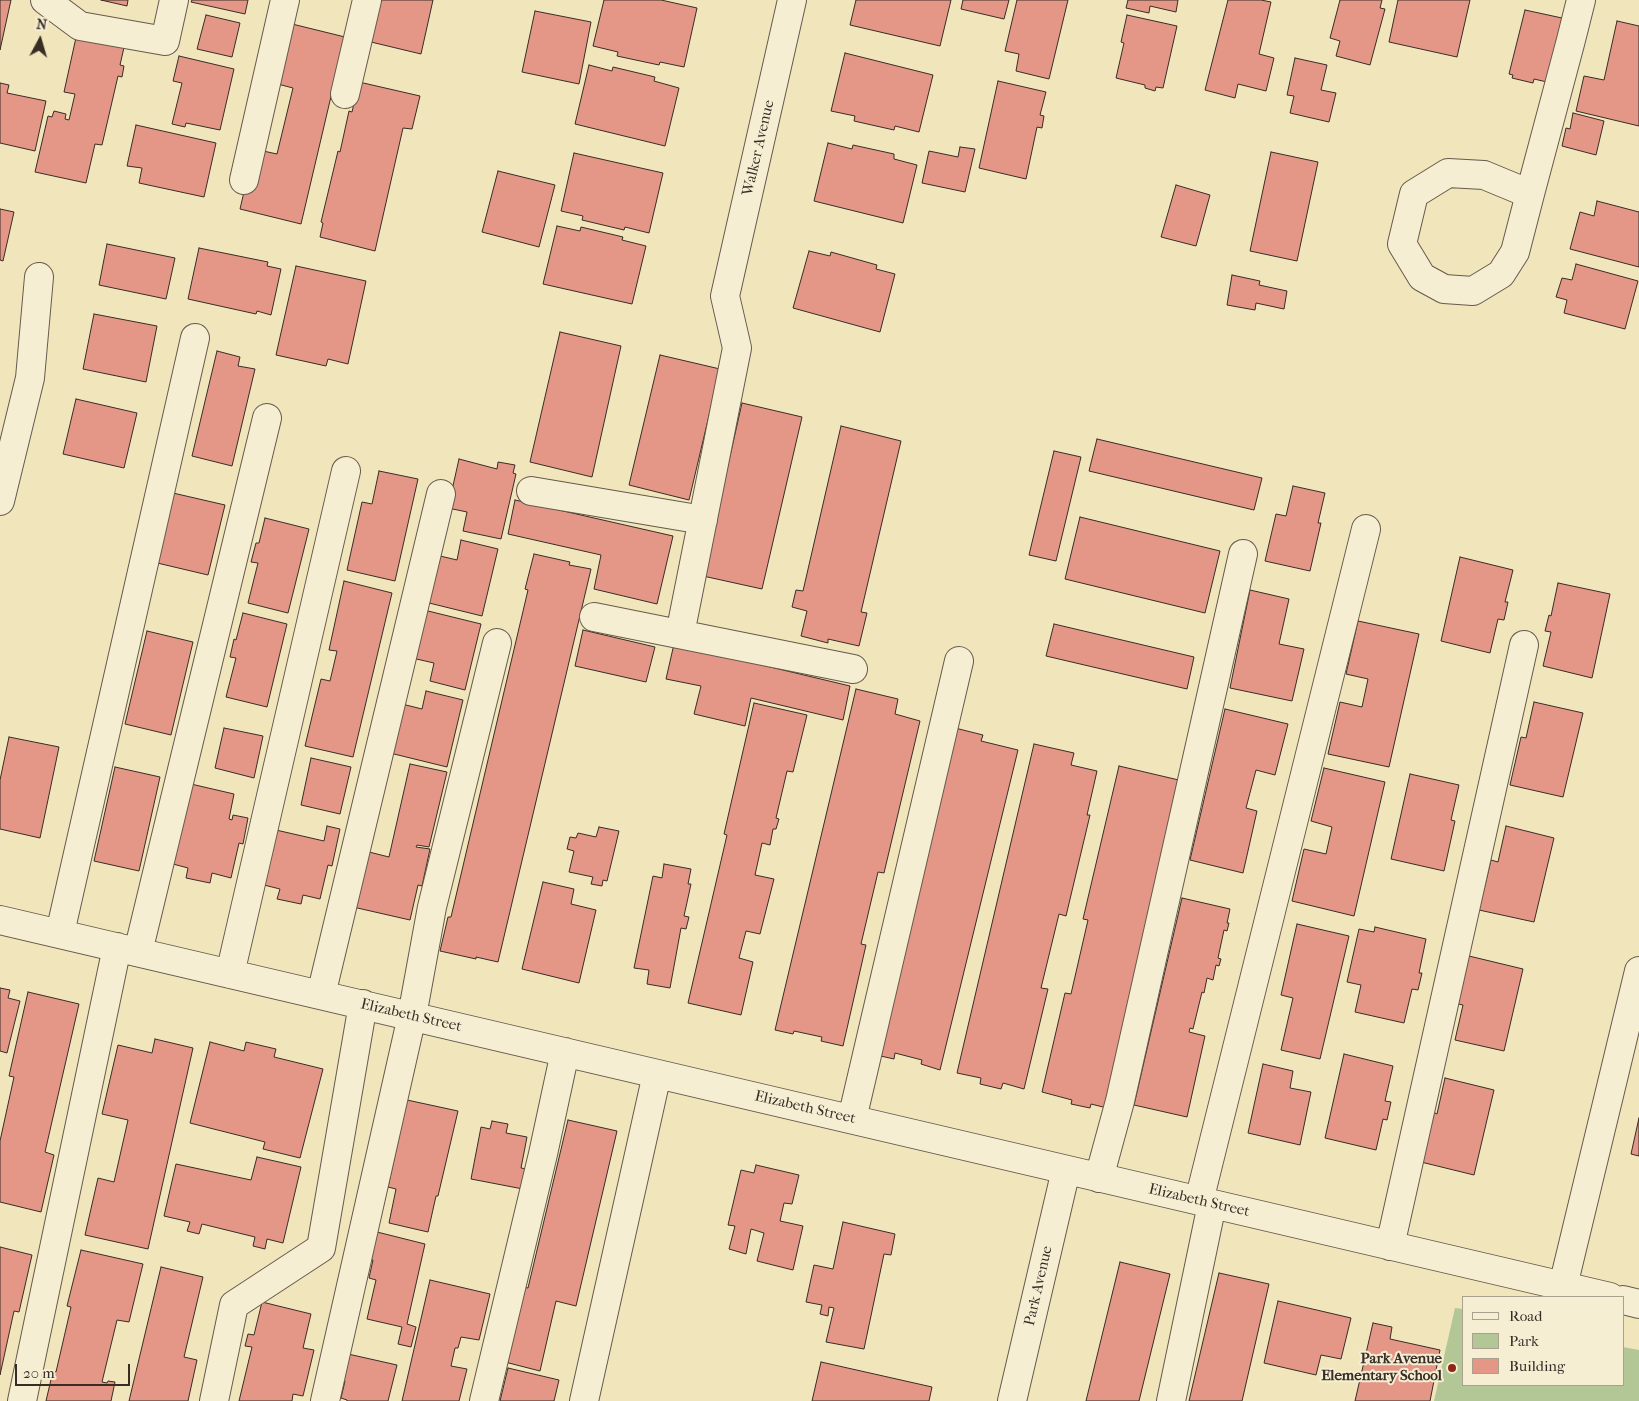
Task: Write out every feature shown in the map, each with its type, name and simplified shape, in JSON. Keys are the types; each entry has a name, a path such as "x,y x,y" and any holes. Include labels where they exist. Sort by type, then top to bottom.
{"street":[{"path":"45,0 80,26 164,41 174,0"},
{"path":"244,180 285,0"},
{"path":"345,94 366,0"},
{"name":"Walker Avenue","path":"703,520 737,348 725,296 792,0"},
{"path":"1530,194 1484,175 1448,173 1414,194 1402,244 1422,277 1444,289 1473,291 1501,274 1515,252 1581,0"},
{"path":"0,502 30,378 39,277"},
{"path":"60,934 195,338"},
{"path":"22,1401 128,950 267,418"},
{"path":"230,974 346,471"},
{"path":"531,491 703,520 680,634"},
{"path":"321,995 441,494"},
{"path":"1171,1401 1206,1203 1366,528"},
{"path":"1100,1178 1123,1091 1242,554"},
{"path":"594,617 853,670"},
{"path":"325,1401 412,1016 432,907 497,643"},
{"path":"1390,1246 1524,645"},
{"path":"852,1119 959,661"},
{"name":"Elizabeth Street","path":"0,920 1606,1296"},
{"path":"1563,1286 1639,971"},
{"path":"214,1401 234,1305 321,1248 363,1004"},
{"path":"484,1401 543,1154 565,1052"},
{"path":"584,1401 658,1074"},
{"name":"Park Avenue","path":"1012,1401 1066,1170"},
{"path":"1624,1300 1639,1304"}],"green space":[{"name":"Park Avenue Elementary School","path":"1455,1308 1462,1309 1462,1386 1624,1386 1624,1347 1639,1350 1639,1401 1434,1401"}],"building":[{"path":"0,0 11,0 0,50"},
{"path":"101,0 128,0 127,6"},
{"path":"192,0 248,0 245,14 191,2"},
{"path":"381,0 433,0 421,54 371,42"},
{"path":"604,0 661,0 697,8 684,67 660,62 659,65 617,56 618,52 593,46"},
{"path":"856,0 951,0 940,46 850,25"},
{"path":"963,0 1009,0 1004,19 961,9"},
{"path":"1017,0 1068,0 1049,79 1016,71 1019,54 1005,51"},
{"path":"1128,0 1178,0 1176,12 1150,6 1149,13 1126,8"},
{"path":"1228,0 1261,0 1271,2 1259,54 1274,58 1266,91 1238,84 1235,98 1205,90"},
{"path":"1340,0 1382,0 1380,8 1385,9 1370,65 1336,56 1340,41 1330,38"},
{"path":"1398,0 1470,0 1457,57 1389,42"},
{"path":"1525,10 1562,18 1547,82 1534,79 1533,83 1512,78 1513,75 1509,74"},
{"path":"535,11 591,22 579,84 522,72"},
{"path":"206,15 240,23 232,57 197,49"},
{"path":"1127,15 1177,26 1163,88 1156,87 1155,91 1145,88 1145,85 1116,78 1124,43 1121,42"},
{"path":"1617,21 1639,26 1639,126 1576,111 1584,76 1604,80"},
{"path":"284,22 345,37 301,224 240,209 254,149 277,154 293,88 270,82"},
{"path":"77,33 125,43 120,65 124,66 122,77 118,76 102,145 95,144 86,183 35,172 48,116 52,117 54,111 66,114 65,119 69,120 75,94 64,92"},
{"path":"845,53 933,75 919,132 895,126 894,130 854,121 855,116 831,111"},
{"path":"179,56 234,69 220,130 186,123 185,127 172,124 182,83 173,81"},
{"path":"1295,58 1327,65 1321,90 1336,93 1329,122 1290,113 1294,96 1287,95"},
{"path":"589,65 612,71 613,67 655,77 654,81 679,88 665,146 575,124"},
{"path":"998,81 1046,92 1040,115 1044,116 1042,128 1037,127 1026,179 979,168"},
{"path":"359,82 420,96 412,129 403,128 375,251 320,237 323,223 321,222 338,151 340,152 349,111 352,112"},
{"path":"0,83 9,85 7,93 46,101 35,151 0,143"},
{"path":"1573,113 1604,121 1596,155 1562,146 1566,128 1570,129"},
{"path":"136,125 216,143 204,197 139,183 142,168 127,166"},
{"path":"828,143 852,149 853,145 894,154 894,159 917,165 903,223 814,201"},
{"path":"960,147 975,149 965,192 922,183 929,151 958,157"},
{"path":"1271,152 1318,162 1297,261 1250,251"},
{"path":"574,153 663,173 649,233 625,227 624,230 582,220 583,216 561,211"},
{"path":"498,171 555,185 539,247 482,232"},
{"path":"1176,185 1210,195 1196,246 1161,237"},
{"path":"1597,201 1639,212 1639,267 1570,249 1580,212 1594,216"},
{"path":"0,209 14,212 3,261 0,260"},
{"path":"557,226 580,231 581,227 623,237 622,240 646,246 632,304 543,284"},
{"path":"107,244 175,258 166,299 99,285"},
{"path":"199,248 268,262 267,266 281,269 271,315 257,311 256,314 188,299"},
{"path":"809,251 830,256 831,252 877,265 876,269 895,274 880,332 793,308"},
{"path":"1576,264 1638,281 1625,329 1564,313 1567,300 1556,297 1562,278 1572,280"},
{"path":"296,266 366,281 348,364 328,359 326,366 276,355"},
{"path":"1232,275 1260,281 1259,285 1287,291 1284,309 1256,303 1255,310 1227,305"},
{"path":"94,314 157,326 146,382 83,369"},
{"path":"560,332 621,346 592,477 530,462"},
{"path":"217,351 240,357 238,366 255,369 232,466 192,456"},
{"path":"660,355 720,369 689,500 629,485"},
{"path":"76,399 137,413 124,468 63,454"},
{"path":"742,403 802,417 762,589 703,576"},
{"path":"841,426 901,441 861,612 867,613 859,646 828,639 828,643 801,636 807,611 792,607 796,590 803,591"},
{"path":"1097,439 1262,478 1254,510 1089,471"},
{"path":"1054,451 1081,457 1056,561 1029,555"},
{"path":"459,459 497,469 498,462 515,465 513,473 516,474 501,539 463,531 467,512 448,508"},
{"path":"379,471 418,479 395,581 347,570 362,502 372,504"},
{"path":"1293,486 1325,493 1318,523 1321,523 1310,571 1265,561 1276,514 1286,516"},
{"path":"173,493 225,505 208,575 153,562"},
{"path":"515,500 673,536 657,604 594,589 601,555 508,534"},
{"path":"1080,517 1220,551 1205,613 1065,579"},
{"path":"265,518 309,529 288,613 248,603 258,563 251,562 256,543 259,543"},
{"path":"461,540 498,549 482,616 425,602 436,555 457,560"},
{"path":"534,554 570,562 569,565 591,569 498,962 440,951 448,917 451,917 528,590 525,589"},
{"path":"1460,557 1513,570 1505,602 1508,602 1504,620 1498,619 1490,653 1441,641"},
{"path":"344,581 392,593 353,757 305,746 321,679 330,681 337,651 329,650"},
{"path":"1558,583 1610,594 1592,678 1543,666 1551,632 1545,631 1549,615 1551,616"},
{"path":"1250,590 1289,599 1279,644 1304,649 1292,701 1230,688"},
{"path":"424,610 481,624 465,690 430,681 434,663 412,658"},
{"path":"243,613 287,624 267,707 226,697 236,658 230,657"},
{"path":"1358,621 1419,634 1389,767 1328,754 1340,702 1362,707 1368,679 1346,674"},
{"path":"1054,624 1194,657 1187,689 1046,656"},
{"path":"583,630 655,647 646,682 575,666"},
{"path":"147,631 193,642 171,735 125,724"},
{"path":"674,644 850,686 843,720 751,698 745,726 694,714 701,686 666,679"},
{"path":"856,689 898,699 895,714 920,721 884,873 878,872 861,944 866,945 843,1046 821,1041 822,1037 794,1031 793,1034 775,1030"},
{"path":"426,691 463,700 447,767 390,753 402,704 422,709"},
{"path":"1534,702 1583,713 1563,797 1510,785 1521,737 1526,738"},
{"path":"754,703 807,715 793,772 787,771 776,818 779,819 776,829 773,829 770,845 762,843 755,875 774,879 760,934 746,931 739,958 753,962 741,1015 688,1003 727,835 724,834"},
{"path":"1225,709 1288,724 1275,775 1256,770 1246,808 1257,811 1243,873 1190,860"},
{"path":"951,727 983,735 981,741 1018,750 940,1070 921,1064 922,1060 895,1053 894,1059 872,1054"},
{"path":"224,728 263,736 254,778 215,768"},
{"path":"9,737 59,747 40,838 0,829 0,780"},
{"path":"1034,744 1074,753 1071,765 1097,771 1087,815 1090,815 1066,916 1059,914 1041,988 1048,989 1024,1089 1003,1083 1001,1089 980,1084 981,1078 957,1073"},
{"path":"311,758 351,767 340,814 301,805"},
{"path":"410,764 447,772 429,847 417,845 416,847 430,849 422,886 418,885 410,920 353,907 365,851 389,857"},
{"path":"1119,766 1183,781 1111,1109 1091,1104 1090,1108 1071,1104 1072,1100 1042,1092 1065,993 1071,994 1088,920 1083,919"},
{"path":"115,767 160,777 139,871 94,861"},
{"path":"1324,768 1385,782 1354,916 1292,901 1304,849 1326,854 1332,827 1311,821"},
{"path":"1410,774 1459,785 1451,820 1455,821 1444,871 1391,859"},
{"path":"191,784 234,794 229,819 232,820 233,815 248,818 243,844 239,843 231,878 212,873 210,883 186,878 188,868 173,864"},
{"path":"327,826 340,829 332,866 328,865 320,899 303,895 301,904 277,899 280,889 264,885 276,830 324,841"},
{"path":"1506,826 1554,838 1534,922 1479,910 1491,860 1498,862"},
{"path":"599,827 619,831 607,881 603,880 602,886 591,884 593,877 569,872 574,851 567,849 570,837 576,838 578,833 596,837"},
{"path":"664,864 691,869 688,884 691,884 684,916 689,917 686,929 681,928 670,988 647,984 649,970 634,968 653,876 662,878"},
{"path":"543,882 574,889 571,904 596,910 579,983 522,969"},
{"path":"1182,898 1230,909 1227,923 1229,923 1227,931 1224,930 1218,958 1221,959 1219,966 1216,965 1213,980 1207,978 1193,1029 1190,1028 1189,1032 1205,1036 1187,1117 1134,1105"},
{"path":"1297,924 1349,936 1320,1059 1281,1050 1293,998 1281,995"},
{"path":"1375,927 1426,939 1419,973 1422,973 1418,990 1412,989 1404,1023 1355,1012 1361,985 1347,982 1359,929 1374,932"},
{"path":"1469,956 1523,969 1504,1051 1455,1040 1463,1005 1458,1004"},
{"path":"0,988 10,990 8,998 20,1001 7,1053 0,1051"},
{"path":"28,992 79,1004 45,1152 54,1155 41,1212 0,1202 0,1141 14,1077 9,1076"},
{"path":"155,1039 193,1048 148,1249 85,1235 98,1178 114,1182 128,1120 102,1114 118,1045 152,1053"},
{"path":"210,1042 244,1051 246,1042 276,1049 274,1057 323,1069 300,1158 263,1149 265,1142 190,1123"},
{"path":"1344,1054 1393,1066 1385,1101 1391,1102 1387,1120 1383,1119 1376,1150 1325,1138"},
{"path":"1263,1064 1293,1071 1290,1088 1311,1092 1300,1145 1248,1133"},
{"path":"1445,1078 1494,1090 1474,1175 1421,1162 1433,1112 1437,1114"},
{"path":"407,1100 458,1111 428,1232 389,1223 396,1189 388,1187"},
{"path":"1639,1118 1639,1156 1631,1154"},
{"path":"568,1120 617,1131 576,1306 556,1301 540,1371 501,1361 518,1286 528,1288"},
{"path":"492,1121 508,1124 506,1133 527,1137 521,1168 527,1169 523,1189 471,1179 481,1127 490,1129"},
{"path":"257,1157 301,1167 283,1243 267,1239 265,1249 253,1246 255,1237 202,1224 199,1234 187,1231 190,1222 164,1216 176,1164 251,1180"},
{"path":"756,1165 799,1175 792,1204 784,1203 780,1221 803,1226 793,1270 757,1261 764,1233 751,1229 746,1254 729,1249 735,1226 728,1225 741,1170 754,1173"},
{"path":"843,1222 895,1234 891,1255 884,1254 864,1349 826,1342 834,1308 829,1307 828,1316 820,1314 822,1305 806,1302 814,1265 833,1269"},
{"path":"377,1232 425,1244 407,1324 416,1327 411,1347 398,1344 402,1327 367,1319 376,1280 369,1278 373,1260 370,1260"},
{"path":"0,1247 32,1255 19,1312 14,1311 0,1375"},
{"path":"81,1250 143,1264 129,1322 117,1320 102,1382 115,1382 111,1401 46,1401 53,1371 56,1372 71,1307 67,1306"},
{"path":"1120,1262 1170,1274 1139,1401 1086,1401"},
{"path":"161,1267 203,1277 184,1357 197,1360 188,1401 129,1401"},
{"path":"1219,1273 1269,1284 1242,1401 1189,1401"},
{"path":"430,1280 490,1294 479,1340 461,1337 458,1348 455,1348 451,1366 467,1369 459,1401 402,1401"},
{"path":"1278,1301 1351,1318 1341,1359 1321,1355 1316,1375 1264,1363"},
{"path":"262,1302 311,1314 303,1348 314,1350 303,1396 293,1394 292,1401 239,1401 252,1347 245,1346 248,1334 254,1335"},
{"path":"1373,1323 1392,1327 1390,1339 1440,1350 1430,1401 1355,1401"},
{"path":"348,1354 397,1365 388,1401 347,1401 341,1398 345,1381 342,1381"},
{"path":"821,1362 932,1387 929,1401 812,1401"},
{"path":"508,1368 559,1380 554,1401 500,1401"}],"place":[{"name":"Park Avenue Elementary School","path":"1452,1368"}]}
